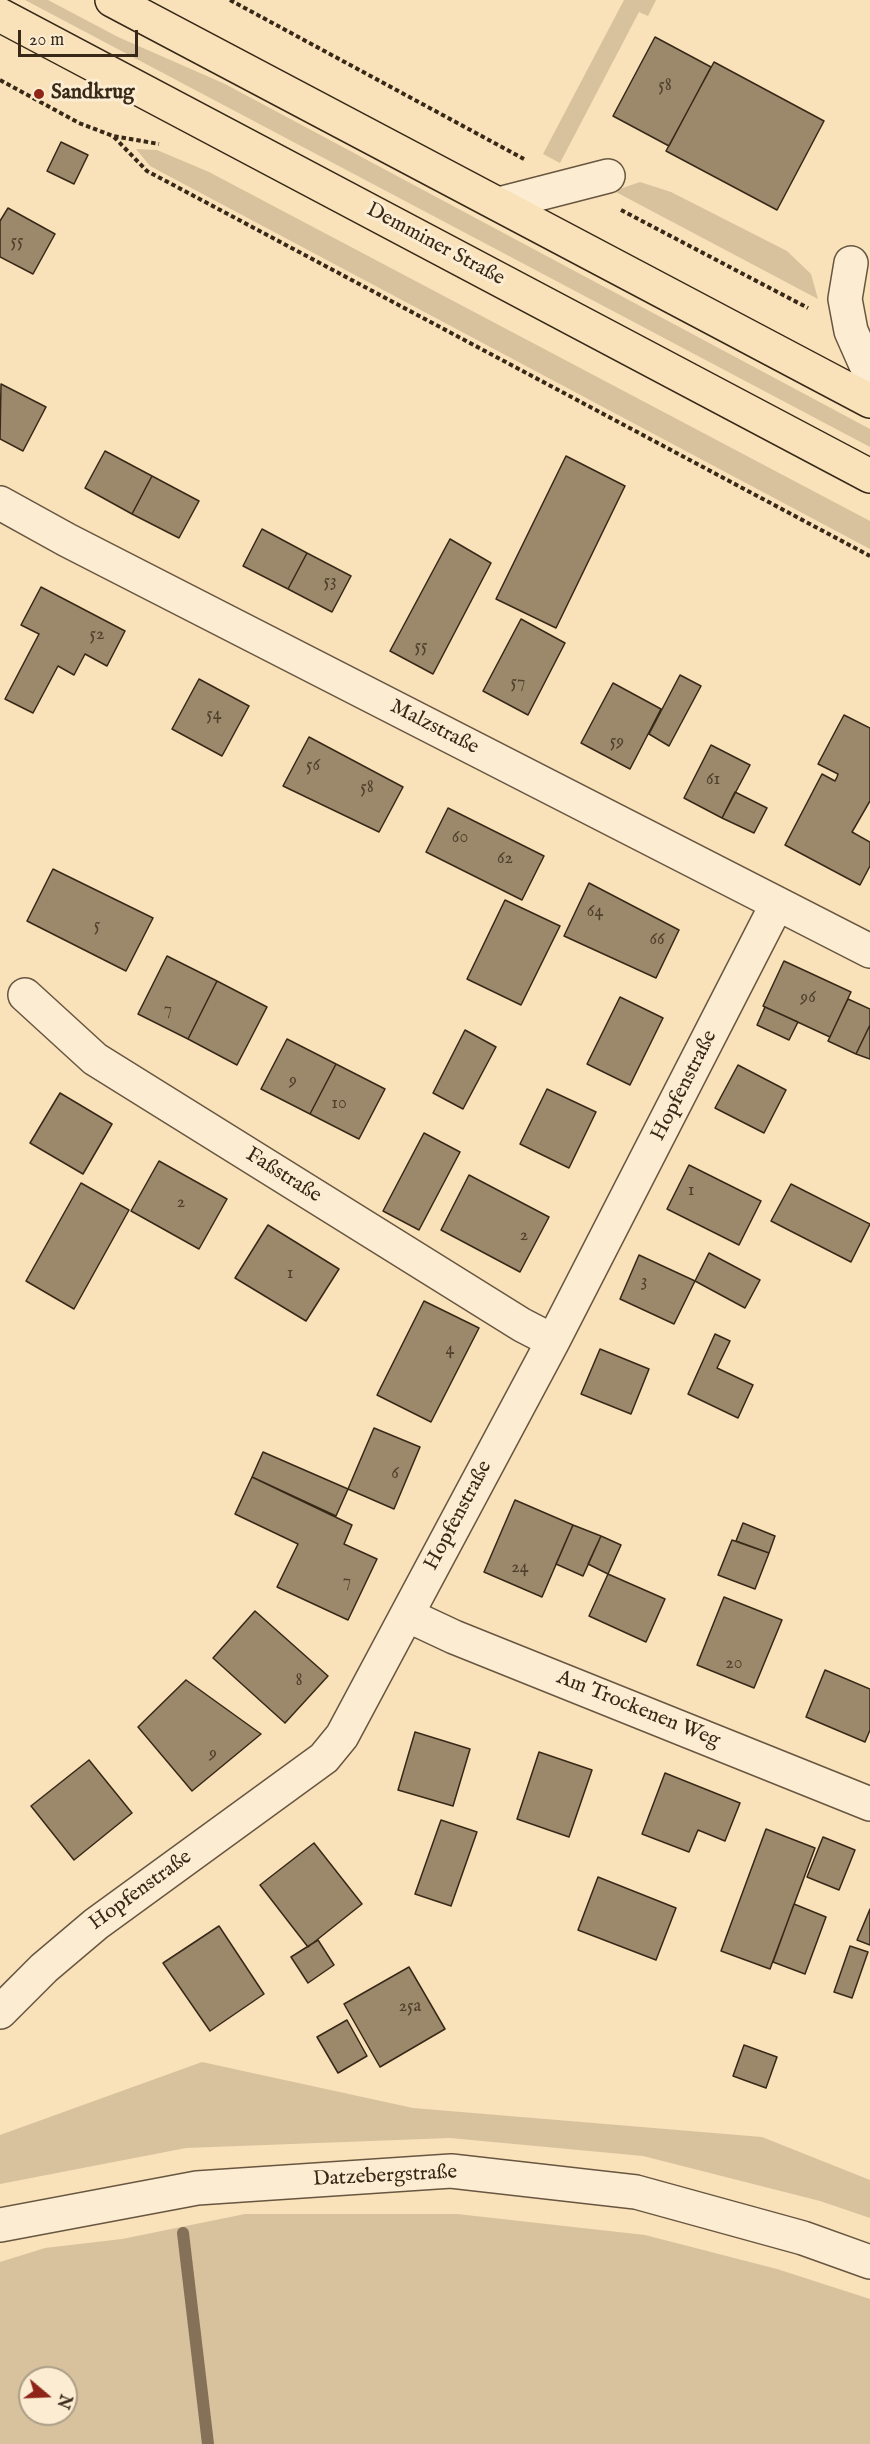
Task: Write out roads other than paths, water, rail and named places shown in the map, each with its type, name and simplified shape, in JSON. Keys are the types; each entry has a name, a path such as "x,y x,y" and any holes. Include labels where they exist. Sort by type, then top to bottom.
{"main road":[{"path":"112,0 870,401"},
{"name":"Demminer Straße","path":"0,15 870,476"}],"street":[{"path":"499,204 608,176"},
{"path":"850,263 845,299 851,331 870,374"},
{"name":"Malzstraße","path":"0,503 67,540 870,951"},
{"name":"Hopfenstraße","path":"0,2012 96,1924 324,1758 342,1736 553,1341 777,904"},
{"name":"Faßstraße","path":"25,995 95,1059 522,1325 553,1341"},
{"name":"Am Trockenen Weg","path":"407,1615 454,1637 870,1804"},
{"name":"Datzebergstraße","path":"0,2225 197,2188 451,2171 636,2192 803,2238 870,2262"}],"waterway":[{"path":"183,2233 208,2444"}],"place":[{"name":"Sandkrug","path":"39,94"}]}
